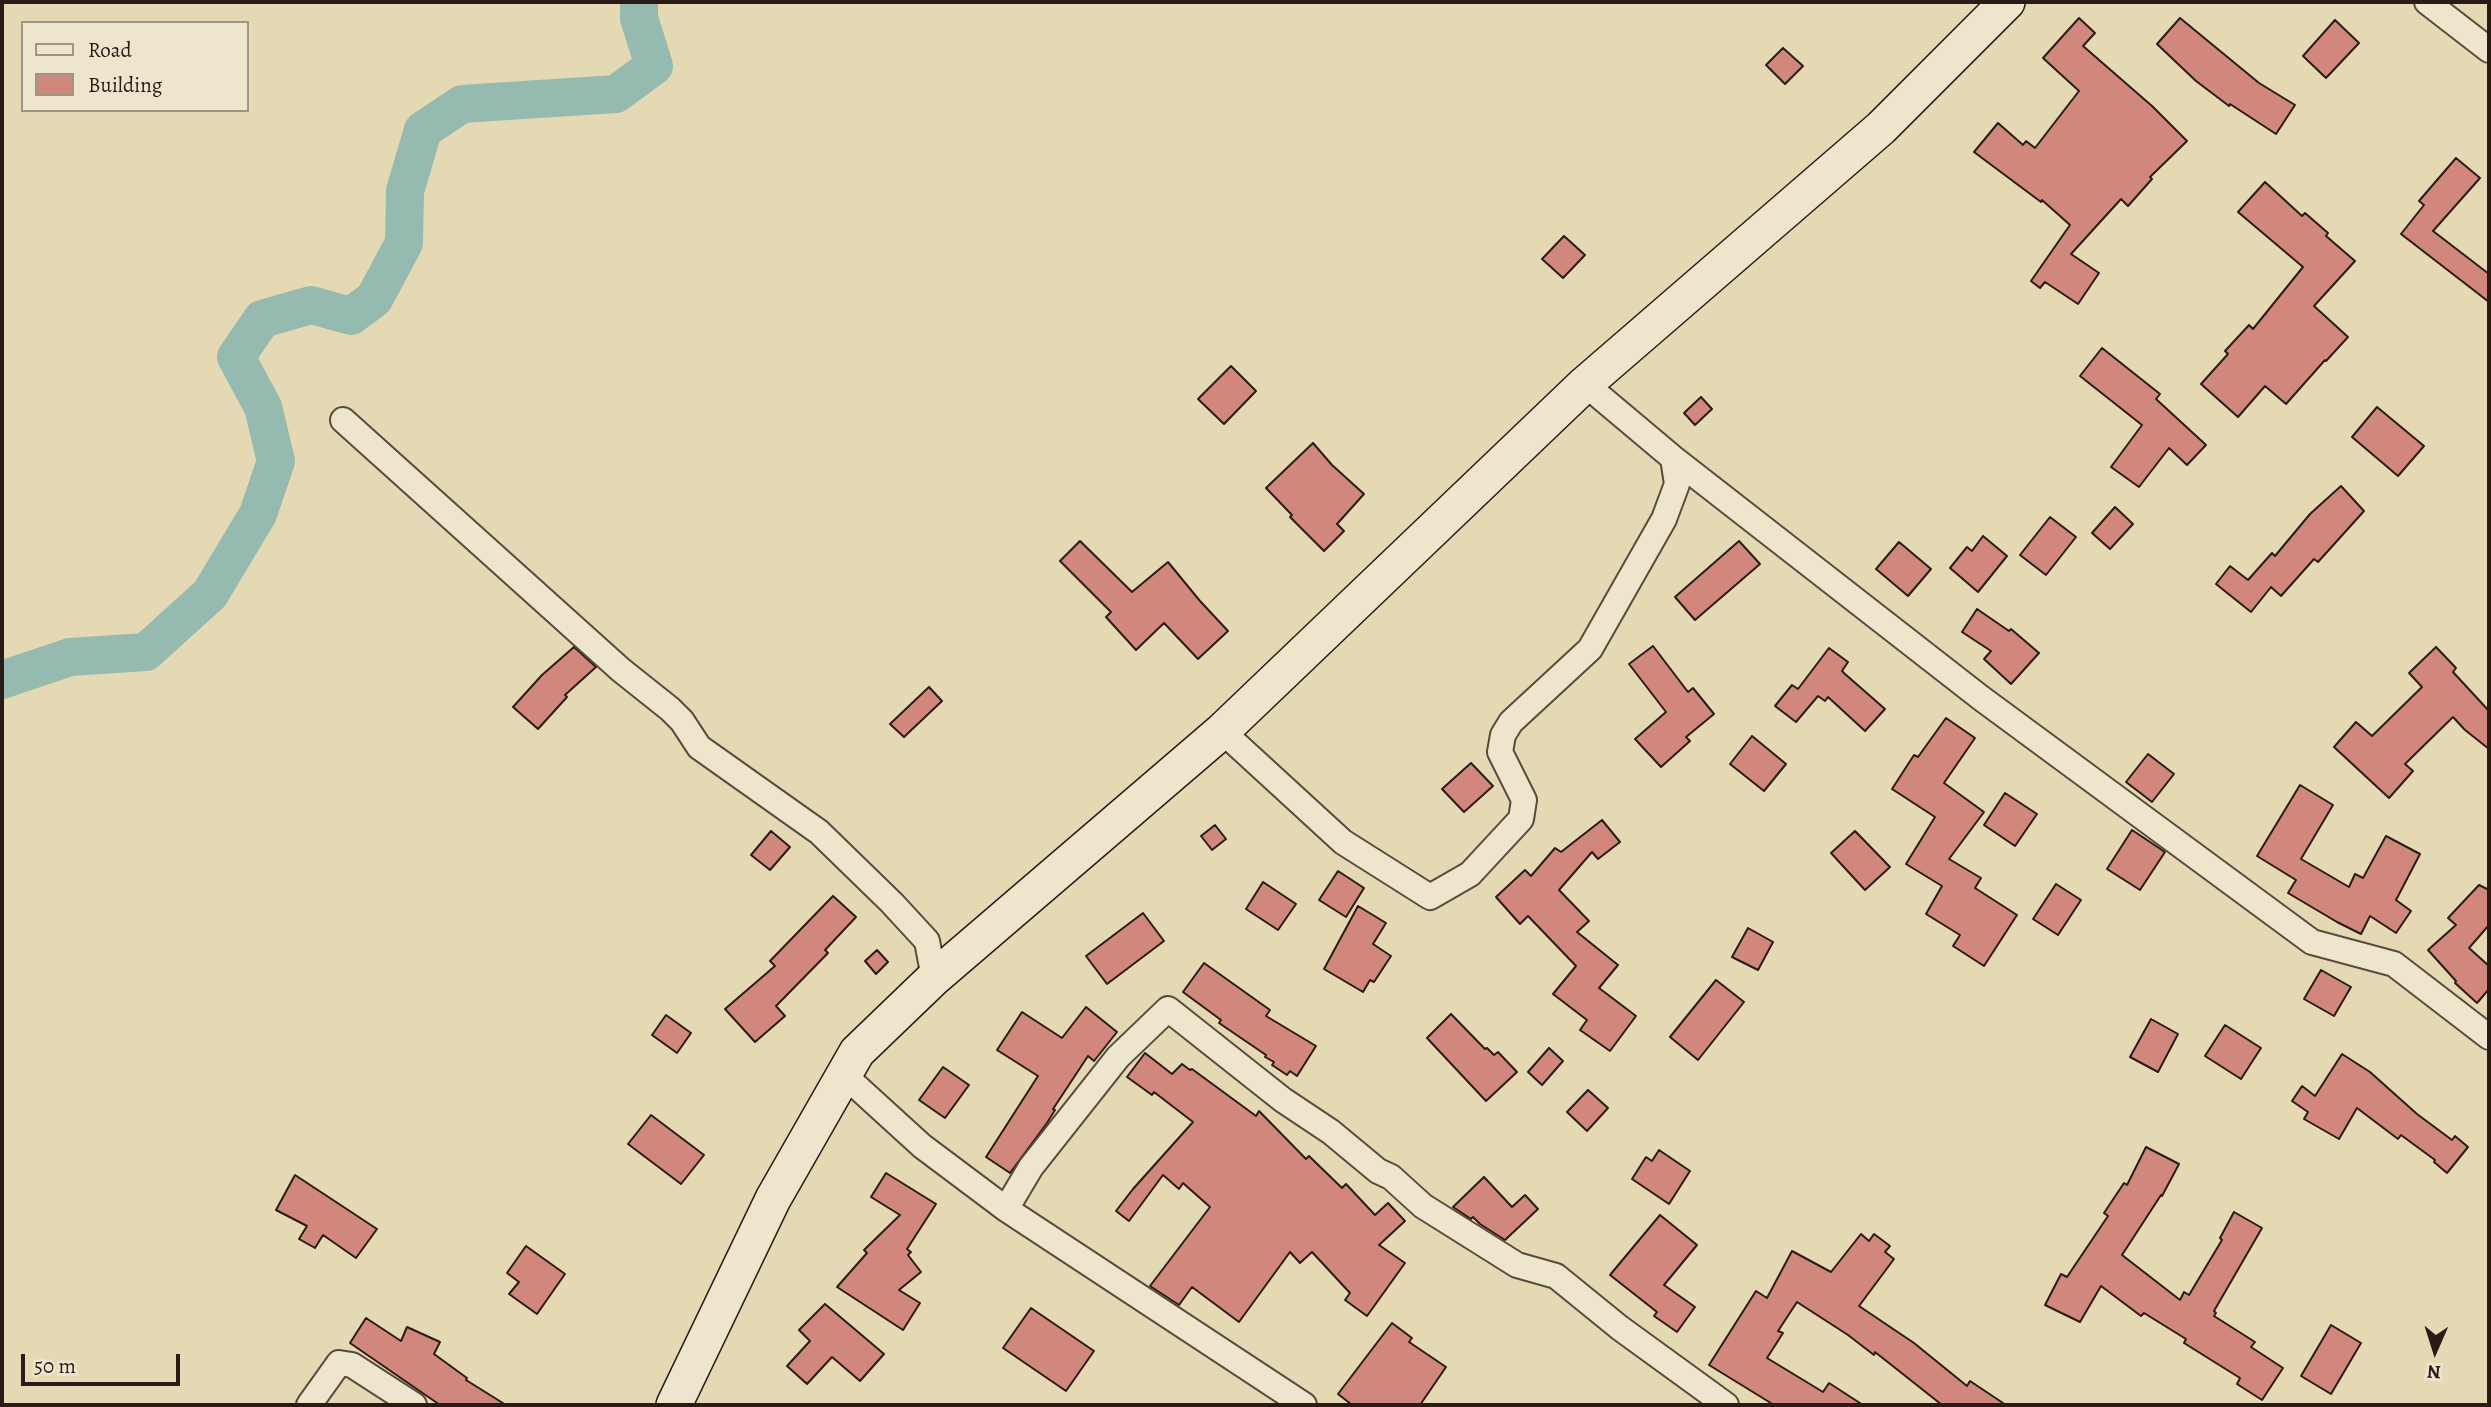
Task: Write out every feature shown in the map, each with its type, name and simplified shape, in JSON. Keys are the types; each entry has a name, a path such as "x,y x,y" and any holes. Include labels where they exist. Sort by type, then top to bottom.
{"main road":[{"path":"674,1405 773,1199 857,1052 934,978 1222,731 1586,383 1881,128 2007,2"}],"street":[{"path":"2427,2 2489,50"},
{"path":"1586,383 1673,458 1981,698 2312,942 2394,964 2489,1037"},
{"path":"344,420 621,670 676,715 699,747 819,832 927,941 934,978"},
{"path":"1222,731 1343,842 1430,897 1470,874 1521,819 1524,800 1500,752 1503,735 1511,722 1590,649 1664,519 1677,484 1673,458"},
{"path":"1006,1209 1031,1167 1118,1057 1168,1009 1283,1100 1331,1132 1378,1171 1391,1177 1423,1206 1517,1265 1556,1276 1620,1328 1726,1405"},
{"path":"843,1074 922,1146 1006,1209 1304,1405"},
{"path":"309,1405 340,1363 352,1365 414,1405"}],"building":[{"path":"2079,18 2095,33 2083,46 2152,106 2187,141 2150,177 2152,179 2128,206 2121,199 2071,254 2099,273 2078,304 2045,282 2040,288 2031,281 2070,225 2042,200 2041,202 1974,152 1998,123 2023,145 2026,141 2035,148 2079,91 2043,58"},
{"path":"2180,18 2259,83 2295,105 2276,134 2230,104 2229,106 2196,81 2157,44"},
{"path":"2335,20 2359,43 2326,78 2303,56"},
{"path":"1783,48 1803,66 1785,84 1766,65"},
{"path":"2456,158 2480,178 2433,231 2489,274 2489,302 2401,234 2424,205 2419,201"},
{"path":"2265,182 2302,216 2305,213 2328,233 2326,236 2355,261 2314,306 2348,337 2286,404 2265,386 2238,417 2201,384 2228,354 2225,351 2249,325 2253,329 2303,267 2238,212"},
{"path":"1564,236 1585,255 1563,278 1542,259"},
{"path":"2102,348 2160,394 2156,399 2206,445 2187,465 2169,448 2139,487 2111,467 2142,425 2080,376"},
{"path":"1231,366 1256,391 1224,424 1198,399"},
{"path":"1701,397 1712,409 1695,425 1684,413"},
{"path":"2377,407 2424,446 2398,476 2352,437"},
{"path":"1313,443 1332,465 1364,494 1337,524 1344,531 1324,551 1266,488"},
{"path":"2341,486 2364,511 2318,562 2314,559 2281,596 2271,587 2251,612 2216,584 2230,566 2248,580 2272,553 2275,556 2310,514"},
{"path":"2115,507 2133,524 2110,549 2092,533"},
{"path":"2050,517 2076,537 2046,575 2020,555"},
{"path":"1983,536 2007,556 1978,592 1950,568 1967,547 1972,551"},
{"path":"1080,541 1132,592 1168,562 1228,631 1198,659 1164,623 1136,650 1106,617 1111,612 1060,561"},
{"path":"1739,541 1760,564 1695,620 1675,597"},
{"path":"1899,542 1931,569 1908,596 1876,569"},
{"path":"1977,609 2009,631 2011,629 2039,653 2011,684 1984,659 1991,651 1962,632"},
{"path":"1653,646 1688,692 1693,688 1714,714 1686,737 1690,741 1661,767 1635,739 1666,712 1629,664"},
{"path":"574,647 596,667 565,695 567,697 538,729 513,707 542,675"},
{"path":"2436,647 2456,668 2453,672 2489,711 2489,749 2453,717 2405,764 2413,771 2389,798 2334,747 2356,722 2372,736 2422,687 2409,673"},
{"path":"1829,648 1848,662 1842,671 1885,709 1865,731 1828,697 1825,701 1818,696 1796,722 1775,706 1792,685 1798,689"},
{"path":"929,687 942,701 904,737 890,724"},
{"path":"1946,718 1975,738 1944,783 1984,812 1949,859 1981,878 1975,888 2017,915 1984,966 1953,946 1960,935 1926,914 1942,886 1906,864 1935,817 1892,789 1914,755 1918,757"},
{"path":"1752,736 1786,764 1764,791 1730,764"},
{"path":"2148,754 2174,774 2152,802 2126,782"},
{"path":"1471,763 1493,786 1464,812 1442,789"},
{"path":"2300,785 2333,805 2301,859 2349,887 2355,874 2363,878 2386,836 2420,854 2396,900 2411,911 2396,933 2370,916 2361,934 2337,922 2288,893 2296,880 2257,856"},
{"path":"2005,793 2037,814 2015,846 1984,825"},
{"path":"1602,820 1620,842 1598,859 1592,852 1559,890 1589,921 1577,932 1618,965 1599,988 1636,1016 1610,1051 1580,1030 1587,1020 1553,994 1576,966 1528,916 1520,924 1496,897 1525,870 1531,876 1555,848 1561,852"},
{"path":"1215,825 1226,839 1212,850 1201,836"},
{"path":"2132,830 2165,852 2140,890 2107,869"},
{"path":"771,831 790,847 770,870 751,855"},
{"path":"1855,831 1890,867 1865,890 1831,853"},
{"path":"1338,871 1364,888 1346,917 1319,900"},
{"path":"1263,882 1296,904 1278,930 1246,909"},
{"path":"2056,884 2081,900 2058,935 2033,919"},
{"path":"2479,885 2489,890 2489,925 2469,948 2489,966 2489,989 2477,1003 2455,983 2428,950 2456,925 2448,918"},
{"path":"833,896 856,917 825,950 828,953 776,1006 785,1016 755,1042 725,1009 775,966 770,961"},
{"path":"1358,906 1386,923 1373,944 1391,956 1374,982 1370,980 1363,992 1324,969"},
{"path":"1143,913 1164,941 1107,984 1086,956"},
{"path":"1748,928 1773,942 1758,970 1732,957"},
{"path":"877,950 888,962 876,974 865,961"},
{"path":"1204,963 1270,1010 1266,1016 1316,1046 1297,1076 1290,1071 1287,1075 1272,1065 1274,1062 1265,1057 1266,1055 1219,1023 1221,1020 1183,992"},
{"path":"2321,970 2351,987 2334,1016 2304,999"},
{"path":"1716,980 1744,1002 1698,1060 1670,1037"},
{"path":"1086,1007 1117,1032 1094,1061 1088,1056 1053,1109 1055,1110 1047,1123 1010,1173 986,1157 1038,1076 997,1050 1022,1012 1062,1038"},
{"path":"1451,1014 1485,1049 1494,1055 1498,1052 1517,1072 1486,1101 1427,1038"},
{"path":"666,1015 691,1033 677,1053 652,1035"},
{"path":"2151,1019 2178,1034 2158,1072 2130,1057"},
{"path":"2225,1025 2261,1048 2241,1079 2205,1056"},
{"path":"1549,1048 1563,1061 1542,1085 1528,1072"},
{"path":"1145,1053 1172,1074 1182,1064 1192,1069 1256,1116 1259,1111 1306,1159 1309,1156 1342,1188 1346,1184 1375,1215 1388,1203 1405,1221 1379,1245 1405,1263 1367,1316 1345,1300 1350,1293 1312,1252 1300,1263 1290,1252 1239,1322 1192,1287 1179,1305 1150,1286 1210,1207 1183,1183 1179,1189 1163,1175 1129,1221 1116,1211 1193,1122 1154,1092 1152,1095 1127,1077"},
{"path":"2342,1054 2370,1072 2417,1114 2452,1140 2455,1136 2468,1147 2447,1173 2435,1160 2401,1135 2398,1139 2357,1108 2339,1139 2304,1119 2308,1112 2292,1101 2302,1086 2315,1096"},
{"path":"943,1067 969,1085 945,1118 919,1100"},
{"path":"1588,1090 1608,1108 1587,1131 1567,1112"},
{"path":"651,1115 704,1155 681,1184 628,1144"},
{"path":"2146,1147 2179,1164 2162,1196 2122,1255 2180,1300 2184,1292 2189,1295 2222,1240 2220,1238 2234,1212 2262,1228 2214,1311 2214,1316 2255,1342 2251,1347 2283,1368 2262,1400 2237,1384 2240,1378 2184,1343 2186,1339 2144,1313 2141,1316 2101,1286 2080,1322 2045,1305 2061,1274 2067,1277 2108,1216 2104,1213 2124,1183 2127,1185"},
{"path":"1659,1150 1690,1171 1669,1204 1632,1179 1646,1157 1652,1161"},
{"path":"886,1173 936,1204 907,1249 911,1252 908,1255 921,1272 899,1290 920,1303 903,1330 837,1287 867,1253 864,1250 900,1215 871,1197"},
{"path":"295,1175 377,1229 356,1258 323,1235 315,1248 299,1239 307,1226 276,1210"},
{"path":"1484,1177 1512,1207 1525,1195 1538,1209 1505,1240 1473,1217 1471,1219 1453,1207"},
{"path":"1660,1215 1697,1245 1664,1285 1695,1307 1677,1332 1654,1316 1657,1312 1610,1275"},
{"path":"1861,1234 1869,1241 1874,1234 1890,1246 1885,1252 1894,1259 1859,1306 1914,1343 1967,1386 1970,1381 2006,1405 1942,1405 1875,1352 1874,1355 1797,1302 1778,1331 1783,1333 1767,1358 1823,1392 1829,1383 1863,1405 1774,1405 1709,1365 1756,1291 1767,1298 1792,1251 1831,1272"},
{"path":"526,1246 565,1274 537,1314 509,1294 519,1282 507,1273"},
{"path":"825,1304 884,1354 860,1381 832,1357 807,1384 787,1366 810,1341 799,1330"},
{"path":"1031,1308 1094,1351 1066,1391 1003,1348"},
{"path":"366,1318 401,1341 407,1327 440,1342 434,1354 467,1378 466,1380 506,1405 440,1405 350,1343"},
{"path":"1392,1323 1412,1338 1409,1342 1446,1367 1420,1405 1352,1405 1338,1394"},
{"path":"2331,1325 2361,1343 2331,1394 2301,1376"}],"waterway":[{"path":"2,680 70,657 146,652 210,594 258,514 276,461 263,407 236,357 262,319 311,305 351,316 374,299 404,243 405,191 423,130 462,104 616,94 654,66 639,18 639,2"}]}
